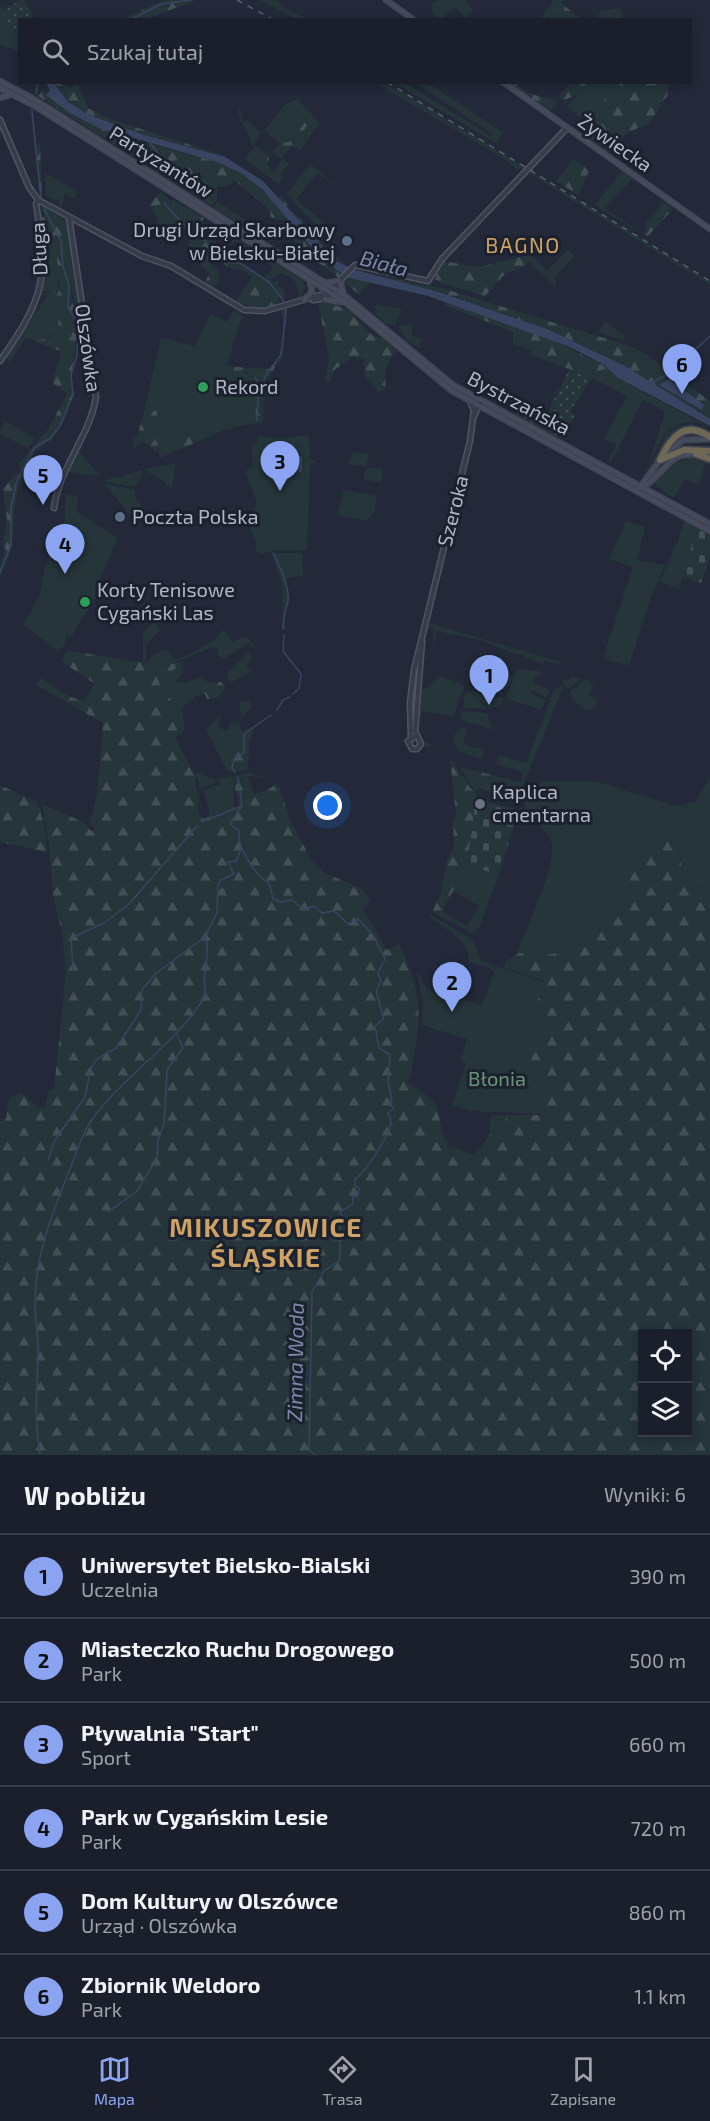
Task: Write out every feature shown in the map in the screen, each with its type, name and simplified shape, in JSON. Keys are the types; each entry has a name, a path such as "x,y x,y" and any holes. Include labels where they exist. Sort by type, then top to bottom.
{"highway":[{"path":"660,460 670,440 681,431 698,430 709,438"},
{"path":"660,460 684,450 710,455"},
{"path":"696,454 710,455"}],"main road":[{"path":"386,0 411,18"},
{"name":"Partyzantów","path":"0,81 334,289"},
{"name":"Żywiecka","path":"506,84 710,229"},
{"name":"Partyzantów","path":"0,88 14,94 330,293"},
{"path":"0,97 14,94"},
{"path":"304,300 313,289 306,277"},
{"path":"325,283 339,282 344,295"},
{"name":"Bystrzańska","path":"334,289 446,380 710,524"},
{"name":"Bystrzańska","path":"330,293 441,384 710,531"},
{"path":"326,299 345,303"},
{"path":"540,438 544,433"},
{"path":"641,486 648,484 675,458 696,454"},
{"path":"637,490 660,460"},
{"path":"654,493 652,483 656,475"}],"street":[{"path":"0,97 0,88 8,85"},
{"path":"0,120 31,192 38,200 146,258 176,268 244,310 257,312 330,293"},
{"path":"304,300 326,299 351,268 358,265 428,281 444,257 567,128"},
{"name":"Długa","path":"0,361 30,316 41,284 44,255 36,203 38,200"},
{"name":"Olszówka","path":"54,508 57,485 96,400 68,217"},
{"path":"470,401 474,410"},
{"path":"478,406 481,401"},
{"name":"Szeroka","path":"422,640 474,410 478,406"},
{"name":"Szeroka","path":"473,418 478,406"},
{"path":"422,640 414,737 412,681 422,640"}],"green space":[{"path":"24,0 33,18 18,18 17,40 2,10"},
{"path":"164,0 196,0 150,18 124,18"},
{"path":"260,0 278,0 288,10 308,18 295,18"},
{"path":"440,0 465,0 473,10 465,18 455,7 440,18 433,13 432,3"},
{"path":"553,0 565,0 561,3 580,18 542,18"},
{"path":"0,5 18,38 18,51 0,45"},
{"path":"619,8 624,18 597,18 600,12"},
{"path":"55,84 64,84 69,88 77,84 88,108 107,118 225,156 196,151 124,128 85,113 71,104"},
{"path":"378,84 387,84 405,94 526,168 520,173 523,167 517,170 506,160"},
{"path":"397,84 408,85 491,136 492,134 417,84 427,84 436,88 503,133 496,143 530,164"},
{"path":"509,84 516,84 527,93 557,101 550,110"},
{"path":"570,84 586,84 577,95 564,100 559,97"},
{"path":"587,84 620,84 605,98 599,110 603,130 594,141 572,126 584,131 589,123 566,107"},
{"path":"620,84 669,84 667,97 660,103 661,106 649,123 627,133 609,152 595,142 603,130 599,111 605,98"},
{"path":"43,90 74,114 91,123 145,143 212,161 239,172 254,182 315,250 342,274 339,278 307,254 293,239 283,221 271,217 265,206 234,180 227,187 217,187 217,199 211,206 38,96"},
{"path":"299,98 301,99 298,100 320,123 300,151 292,146 311,121 308,118 296,135 285,143 280,144 264,130 285,105"},
{"path":"239,106 244,123 247,120 261,132 253,146 239,116"},
{"path":"30,108 33,110 36,145 40,145 42,199 40,197"},
{"path":"53,114 299,269 311,277 297,270"},
{"path":"308,118 311,121 282,158 289,164 281,173 283,179 278,184 245,159 255,145 269,156 268,165 272,171 276,171 282,159 272,152 280,144 291,141"},
{"path":"573,160 582,164 589,171 578,195 556,181"},
{"path":"310,164 349,196 318,173 296,199 338,235 329,228 316,230 312,226 314,223 286,194"},
{"path":"531,171 710,282 710,285 530,174"},
{"path":"622,171 636,180 631,180 605,208 644,235 595,205"},
{"path":"45,173 78,192 74,199 65,194 61,208 71,215 58,207 59,199 46,196"},
{"path":"161,191 170,201 173,200 204,218 197,229 207,236 207,239 223,245 229,256 271,283 280,293 276,305 254,309 236,301 252,277 246,271 227,267 217,254 210,257 211,264 218,270 220,278 214,287 205,282 210,273 201,267 203,251 189,250 190,230 182,224 157,232 157,229 180,219 179,212 169,206 158,205 151,208 149,205"},
{"path":"282,196 289,208 321,239 320,242 348,267 310,236 278,198"},
{"path":"217,201 244,219 243,226 213,208"},
{"path":"664,202 673,209 647,237 644,235 647,221"},
{"path":"161,204 177,209 180,219 157,229 157,218 151,208"},
{"path":"41,205 52,212 51,216 62,233 72,301 76,312 82,319 84,334 76,337 72,378 72,393 74,394 64,421 52,440 35,451 26,472 19,468 19,463 49,428 67,394 52,382 62,352 34,341 49,338 56,332 58,312 56,297 60,287 56,253 46,249 41,218 45,216"},
{"path":"52,212 67,221 82,319 75,304 62,236 51,216"},
{"path":"236,238 302,280 306,287 300,298 294,279 281,273 271,279 273,283 280,279 276,285 285,291 285,303 264,278 273,267 235,241 229,246"},
{"path":"46,249 56,252 59,274 57,331 42,339 26,338 9,363 6,357 47,296 41,295 42,292 49,294 50,291 42,291"},
{"path":"568,249 575,256 555,277 557,288 530,264 535,259 547,271"},
{"path":"528,255 535,259 503,276 485,296 435,280 443,261 479,267"},
{"path":"530,264 503,275 485,296 438,282 434,276 439,266 457,271"},
{"path":"376,275 445,289 630,346 670,372 649,383 609,358 566,338 415,286"},
{"path":"346,277 371,282 359,294 343,282"},
{"path":"318,302 348,310 372,335 384,339 396,350 386,368 386,388 379,392 365,377 364,359 353,357 334,370 330,382 325,382 329,358"},
{"path":"445,302 553,340 608,368 596,372 592,378 530,354 532,350 513,344 513,332 444,305"},
{"path":"376,305 402,309 395,325 387,324 376,315 378,311 374,307"},
{"path":"287,308 283,356 264,384 263,423 255,423 257,383 255,378 242,370 225,380 220,371 222,366 269,369 281,350 284,333 281,309"},
{"name":"Rekord","path":"234,309 244,318 241,319 227,364 255,378 257,383 255,423 224,430 159,458 159,453 138,436 161,338 195,346 211,313 227,322"},
{"path":"605,321 625,336 622,340 598,332"},
{"path":"413,324 411,335 422,339 419,348 406,340 398,326"},
{"path":"608,368 618,378 710,428 692,422 676,425 660,443 648,465 665,412 643,400 611,462 607,463 616,445 604,439 627,396 592,378 596,372"},
{"path":"569,370 592,378 570,412 575,415 561,438 514,414 522,399 548,412"},
{"path":"671,373 710,401 710,419 650,384"},
{"path":"156,410 159,424 166,433 176,436 197,433 198,439 208,435 209,437 159,458 159,453 165,452 152,430 151,412"},
{"path":"142,417 146,417 148,433 141,436 144,439 151,434 158,444 156,452 148,445 148,441 147,445 143,441 134,448 133,439 138,435"},
{"path":"4,420 35,439 28,448 0,434"},
{"path":"691,424 710,431 710,435 683,429 676,432 643,478 667,434 677,427"},
{"path":"309,435 310,459 315,460 315,463 310,463 307,551 277,550 261,554 255,551 257,547 248,523 257,503 245,472 253,466 251,446 256,444 259,436 281,438"},
{"path":"78,450 101,477 70,472 68,469"},
{"path":"352,452 369,454 366,467 349,464"},
{"path":"694,457 710,462 710,465 705,463 699,485 685,479 674,498 654,484 671,464"},
{"path":"176,463 172,487 143,469"},
{"path":"366,467 382,469 382,483 363,479"},
{"path":"142,470 142,476 134,487 103,481"},
{"path":"15,473 24,476 16,500 10,551 0,576 0,565 6,550 3,545 7,520 3,490"},
{"path":"103,483 134,490 137,502 142,505 134,519 131,520 128,512"},
{"path":"344,490 377,496 374,512 367,521 337,515"},
{"path":"66,495 78,496 77,512 118,538 95,590 97,596 72,637 66,634 65,644 59,652 24,625 39,596 52,537 63,538"},
{"path":"684,520 697,528 679,589 660,582 677,544"},
{"path":"626,521 645,527 637,560 665,565 650,600 629,666 603,658 633,567 609,559"},
{"path":"697,528 710,535 710,556 701,583 682,578"},
{"path":"272,553 302,553 303,575 286,579 290,599 284,616 286,628 283,630 282,587"},
{"path":"154,622 160,631 146,645 146,661 143,661 143,633"},
{"path":"429,623 561,662 560,665 545,661 540,676 536,675 535,684 550,690 547,698 532,690 531,694 546,700 541,710 506,698 517,669 541,671 543,663 526,658 523,660 524,654 515,654 480,640 437,631 433,650 434,627 428,629"},
{"path":"224,629 232,642 246,636 257,650 248,643 224,659 218,656 218,649 214,647 165,666 147,663 153,655 162,651 169,651 174,659 179,659 215,640"},
{"path":"70,651 165,666 182,661 183,664 161,677 159,683 173,703 204,680 210,683 221,682 225,687 217,698 207,699 205,694 195,696 182,708 185,731 175,737 194,775 199,814 203,819 239,806 233,778 239,776 245,791 250,794 266,791 278,783 291,822 312,861 323,872 362,889 370,901 363,910 387,950 399,944 414,982 418,1025 410,1078 407,1082 435,1101 449,1149 456,1147 474,1154 490,1134 505,1131 506,1115 541,1115 545,1091 531,1075 531,1060 545,1015 537,1003 544,981 505,968 506,962 519,953 539,955 564,951 583,943 598,931 622,898 631,879 643,839 653,840 661,850 673,824 678,828 682,866 690,883 696,887 705,887 710,862 710,1455 0,1455 0,1122 6,1119 9,1098 21,1092 37,1107 44,1109 49,1090 54,1089 66,972 62,933 53,895 49,844 42,804 83,822 91,831 96,831 90,822 97,795 103,723 36,685 41,678 66,695 84,702 95,684 62,662 66,652"},
{"path":"248,652 252,657 246,667 253,671 230,683 227,674"},
{"path":"183,664 184,671 176,681 185,683 201,676 204,680 173,703 159,683 161,677"},
{"path":"491,666 504,669 505,676 514,675 507,689 500,691 495,680 484,677"},
{"path":"439,676 464,685 454,715 456,717 422,711 419,731 422,689 426,689"},
{"path":"572,676 582,679 567,689 564,685 524,783 520,783 523,772 496,764 499,755 526,763 555,687 559,688 563,684 562,678 568,681"},
{"path":"587,679 594,685 588,694 597,699 597,706 587,711 573,700 570,691"},
{"path":"470,692 487,709 463,708 465,693"},
{"path":"471,692 504,692 505,694 495,693 496,698 503,697 501,704 489,709"},
{"path":"250,700 251,708 239,722 242,732 229,736 233,755 228,762 232,772 226,769 206,730 222,713 218,727 227,731 231,722 237,724 241,716 239,703"},
{"path":"463,711 487,713 493,730 462,720 460,714"},
{"path":"463,727 467,729 463,744 484,750 481,759 458,751 453,741 456,731"},
{"path":"251,728 254,730 249,744 248,770 232,772 228,762 233,755 229,736"},
{"path":"450,758 471,789 477,792 467,865 461,866 453,891 442,911 434,913 432,912 441,894 447,859 454,846 453,822 456,815"},
{"path":"459,767 524,783 521,787 482,777 479,790 475,790"},
{"path":"196,772 214,779 216,783 200,788 197,777 194,778"},
{"path":"248,773 273,780 248,776 254,795 245,791 242,779 233,778 234,808 208,817 210,814 203,791 220,784 222,786 216,779"},
{"path":"482,777 521,787 518,805 480,788"},
{"path":"710,778 710,862 705,887 696,887 685,875 680,856 678,828 667,835 661,850 643,839 631,879 622,898 612,915 599,930 583,942 565,951 543,955 516,954 539,899 552,855 552,845 548,835 526,811 525,803 541,782 598,782 677,806 695,802"},
{"path":"194,779 205,818 196,795"},
{"path":"0,785 38,803 46,832 47,852 0,842"},
{"path":"476,799 519,810 499,875 467,865"},
{"path":"467,865 499,875 479,928 471,933 434,913 442,911 467,926 479,906 453,891 461,866"},
{"name":"Błonia","path":"431,915 473,940 481,961 550,984 545,1015 536,1045 534,1081 542,1087 545,1094 541,1114 471,1111 452,1105 466,1063 460,1061 467,1039 422,1025 423,1000 417,974 419,973 427,990 482,1005 494,972 489,968 469,962 465,945 429,917"},
{"path":"506,1115 505,1132 490,1134 490,1117"}],"water":[{"path":"47,84 55,84 68,102 87,114 144,135 225,157 263,181 336,261 353,269 438,292 547,329 625,366 710,419 710,426 618,378 604,365 570,347 428,296 346,277 319,256 262,189 241,173 217,162 99,128 70,113 46,95 50,90"},
{"path":"669,379 704,405 702,410 659,385"},
{"path":"287,443 289,453 265,457 263,448"},
{"path":"293,455 302,456 302,472 291,470 277,474 275,462 290,459"}],"waterway":[{"path":"134,18 161,4 191,0"},
{"name":"Olszówka","path":"36,94 38,84"},
{"name":"Olszówka","path":"32,110 41,198"},
{"name":"Zimna Woda","path":"150,143 163,160 164,173"},
{"name":"Zimna Woda","path":"164,203 185,226 201,234 207,244 222,248 229,263 240,263 269,282 282,299 286,311 281,355 267,373 258,393 257,420"},
{"name":"Olszówka","path":"0,572 11,545 11,507 17,480 34,448 50,438 60,426 73,394 71,375 77,355 78,323 68,307 69,286 63,266 61,241 44,209"},
{"path":"675,368 710,336"},
{"path":"649,384 670,373"},
{"name":"Zimna Woda","path":"273,553 284,576 288,595 283,629"},
{"name":"Zimna Woda","path":"284,635 283,651 301,674 299,688 293,694"},
{"name":"Zimna Woda","path":"277,710 283,700 290,697"},
{"name":"Zimna Woda","path":"235,772 232,768 234,759 244,753 244,734 271,715"},
{"name":"Zimna Woda","path":"238,777 242,805 230,824 239,831 241,844 248,860 258,874 269,883 273,899 281,902 292,900 304,910 314,906 322,913 334,911 348,924 358,919 373,935 385,959 378,973 381,981 376,991 384,1019 375,1026 379,1048 390,1055 388,1081 392,1101 390,1104 394,1108 388,1113 391,1122 382,1143 371,1161 355,1179 355,1185 359,1189 358,1195 353,1197 353,1204 340,1212 343,1217 340,1221 340,1260 324,1271 312,1292 309,1450 315,1455"},
{"path":"201,822 242,806"},
{"path":"73,969 71,938 104,923 129,904 197,826"},
{"path":"48,1160 55,1140 85,1097 91,1068 97,1059 116,1048 141,1010 142,990 155,974 205,937 217,913 218,885 221,880 234,874 228,862 236,861 241,849"},
{"path":"40,1455 36,1417 38,1350 35,1306 38,1270 46,1234 80,1143 93,1117 112,1095 182,1027 206,995 204,980 207,943 205,937"},
{"path":"108,1212 137,1191 157,1158 158,1140 164,1124 167,1070 183,1048 177,1035"}],"railway":[{"path":"237,0 270,18"},
{"path":"390,84 710,281"}],"place":[{"name":"Drugi Urząd Skarbowy w Bielsku-Białej","path":"347,241"},
{"name":"Rekord","path":"203,387"},
{"name":"Zbiornik Weldoro","path":"682,394"},
{"name":"Pływalnia \"Start\"","path":"280,491"},
{"name":"Dom Kultury w Olszówce","path":"43,505"},
{"name":"Poczta Polska","path":"120,517"},
{"name":"Park w Cygańskim Lesie","path":"65,574"},
{"name":"Korty Tenisowe Cygański Las","path":"85,602"},
{"name":"Uniwersytet Bielsko-Bialski","path":"489,705"},
{"name":"Kaplica cmentarna","path":"480,804"},
{"name":"Miasteczko Ruchu Drogowego","path":"452,1012"}],"district":[{"name":"BAGNO","path":"523,246"},
{"name":"MIKUSZOWICE ŚLĄSKIE","path":"266,1243"}],"water label":[{"name":"Biała","path":"384,264"}]}
